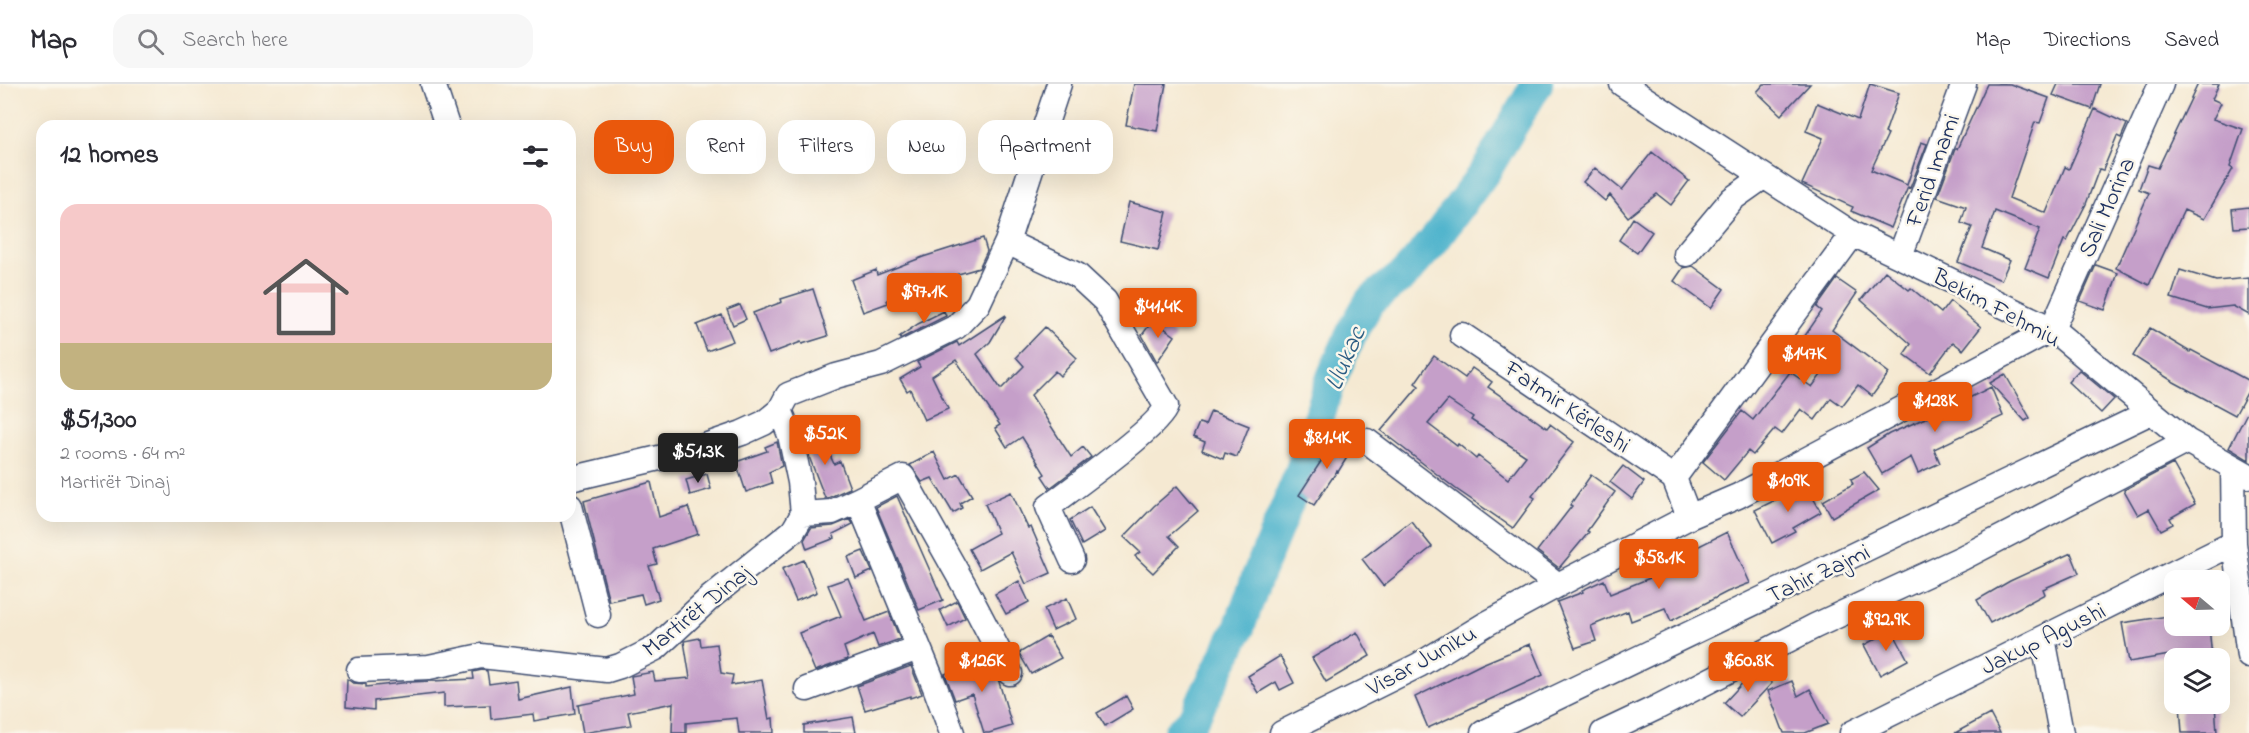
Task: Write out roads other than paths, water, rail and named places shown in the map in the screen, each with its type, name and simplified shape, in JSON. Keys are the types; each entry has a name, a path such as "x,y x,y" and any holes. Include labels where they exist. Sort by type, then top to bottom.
{"street":[{"path":"433,84 445,120"},
{"path":"576,478 693,450 764,423 780,410 788,395 836,376 881,364 956,327 978,304 1007,242 1059,84"},
{"name":"Ferid Imami","path":"1899,256 1964,84"},
{"name":"Sali Morina","path":"2052,329 2161,84"},
{"name":"Bekim Fehmiu","path":"1629,86 1762,177 1853,234 2052,329 2187,441 2241,471"},
{"path":"1686,254 1732,199 1762,177"},
{"path":"1689,517 1674,478 1853,234"},
{"path":"1007,242 1077,275 1105,301 1166,406 1164,413 1134,440 1048,507 1072,560"},
{"name":"Visar Juniku","path":"1282,733 1419,665 1486,624 1558,585 1689,517 1738,496 2052,329"},
{"name":"Fatmir Kërleshi","path":"1462,334 1674,478"},
{"path":"780,410 790,435 800,482 803,514 832,512 903,477 977,608 1010,673"},
{"name":"Tahir Zajmi","path":"1483,733 2151,412"},
{"path":"1367,441 1558,585"},
{"name":"Tahir Zajmi","path":"1602,733 1659,707 1815,626 1962,558 2187,441"},
{"path":"2241,471 2234,543 2249,656"},
{"path":"858,500 951,733"},
{"name":"Martirët Dinaj","path":"359,670 429,667 481,656 607,670 620,666 656,648 711,597 793,531 803,514"},
{"path":"574,522 598,615"},
{"name":"Jakup Agushi","path":"1852,733 2234,543"},
{"path":"2043,638 2061,733"},
{"path":"807,689 918,648"}],"waterway":[{"name":"Llukac","path":"1179,733 1192,721 1239,628 1257,577 1299,476 1332,377 1353,330 1370,301 1406,273 1433,242 1486,170 1537,84"}]}
